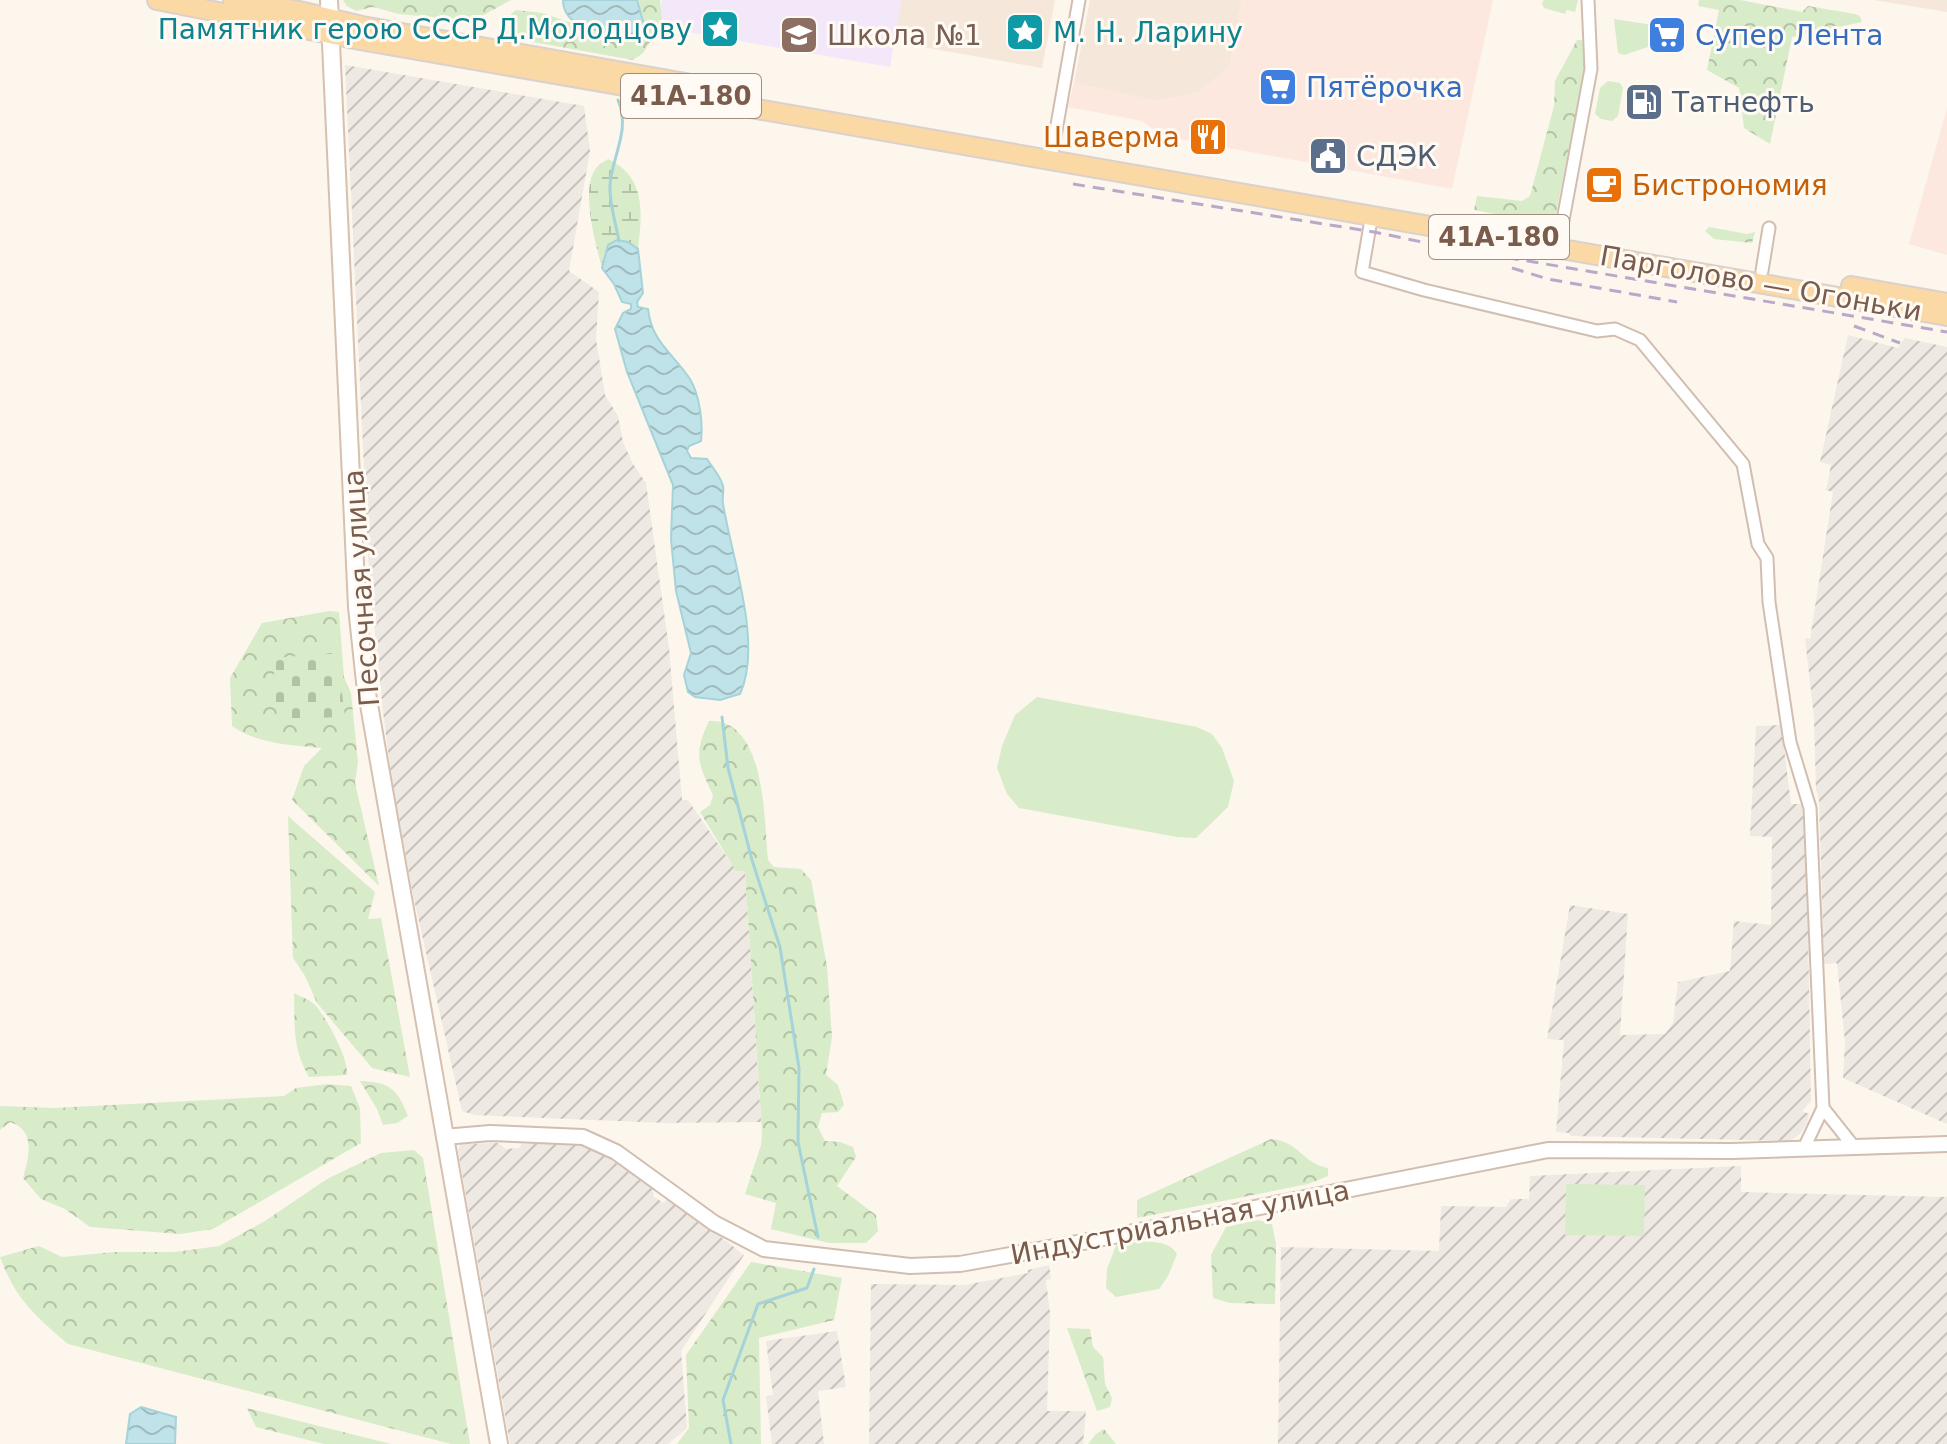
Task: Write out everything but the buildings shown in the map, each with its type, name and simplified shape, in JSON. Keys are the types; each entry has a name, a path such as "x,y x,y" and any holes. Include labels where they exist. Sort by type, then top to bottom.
{"main road":[{"name":"Парголово — Огоньки","path":"157,0 330,17"},
{"name":"Парголово — Огоньки","path":"233,0 1372,214 1762,271 1947,303"},
{"name":"Песочная улица","path":"330,17 357,607 362,652 374,742 499,1444"},
{"name":"Парголово — Огоньки","path":"1052,154 1559,242 1947,316"}],"street":[{"path":"1052,154 1079,0"},
{"path":"1559,242 1591,69 1588,0"},
{"path":"1372,214 1362,272 1597,331 1615,329 1640,340 1743,464 1758,544 1767,558 1769,602 1790,742 1810,808 1823,1108 1804,1148"},
{"path":"1762,271 1769,228"},
{"path":"1823,1108 1854,1147"},
{"name":"Индустриальная улица","path":"444,1137 490,1133 583,1137 616,1152 714,1223 764,1249 910,1266 960,1264 1006,1256 1548,1150 1947,1144"}],"shaded area":[{"name":"Школа №1","path":"662,0 901,0 890,67 657,27"},
{"path":"901,0 1055,0 1042,68 894,42"},
{"path":"1090,0 1242,0 1230,66 1199,92 1156,101 1074,83"},
{"path":"1242,0 1493,0 1452,189 1163,136 1142,121 1068,107 1074,83 1156,101 1199,92 1230,66"},
{"path":"1874,0 1947,0 1947,12"},
{"path":"345,65 584,106 590,151 569,271 599,292 596,339 605,395 618,416 623,442 633,464 646,483 669,648 682,800 688,800 736,870 745,870 761,1122 667,1123 475,1115 462,1111 413,895 392,782 383,712 369,575"},
{"path":"1947,108 1947,255 1909,244"},
{"path":"1848,335 1898,348 1905,338 1947,347 1947,1124 1843,1078 1845,1042 1837,963 1824,964 1819,799 1805,638 1810,639 1833,492 1826,490 1831,465 1820,462"},
{"path":"1781,725 1791,804 1802,804 1807,871 1811,1101 1802,1111 1809,1114 1807,1123 1801,1133 1790,1141 1571,1136 1556,1132 1564,1040 1547,1039 1570,905 1628,914 1620,1035 1665,1034 1673,1023 1678,982 1730,971 1734,921 1771,925 1772,837 1750,836 1756,726"},
{"path":"498,1143 506,1149 519,1148 522,1144 586,1143 652,1187 654,1197 664,1203 669,1197 744,1255 681,1351 687,1428 668,1444 510,1444 458,1151 460,1144"},
{"path":"1741,1166 1741,1192 1947,1197 1947,1444 1278,1444 1281,1247 1439,1251 1441,1206 1506,1207 1511,1199 1529,1199 1530,1176"},
{"path":"1049,1265 1051,1279 1046,1280 1050,1313 1047,1411 1086,1411 1083,1444 869,1444 871,1284 965,1285 1028,1273 1028,1270"},
{"path":"837,1331 846,1387 818,1391 824,1444 772,1444 766,1396 773,1395 766,1341"}],"green space":[{"path":"343,0 511,0 473,21 399,14 373,7 356,11"},
{"path":"637,0 660,0 662,23 643,53 633,60 511,38 511,14 516,10 542,13 581,26 644,25"},
{"path":"1544,0 1578,0 1575,12 1567,10 1565,14 1544,8"},
{"path":"1699,0 1740,0 1802,12 1808,6 1855,14 1860,16 1862,22 1792,37 1770,144 1744,128 1739,88 1707,70 1719,10 1698,6"},
{"path":"1614,19 1653,25 1648,47 1624,55 1618,53"},
{"path":"1577,40 1585,40 1588,55 1554,223 1540,226 1538,222 1474,210 1477,196 1522,201 1530,196 1554,106 1555,81"},
{"path":"1608,81 1620,83 1623,88 1618,116 1612,121 1595,114 1600,88"},
{"path":"608,159 630,176 636,186 641,210 638,249 628,242 608,246 602,268 590,216 589,188 597,167"},
{"path":"1709,227 1747,234 1755,232 1752,243 1714,239 1705,231"},
{"path":"329,611 339,612 344,677 351,693 358,762 355,783 379,886 292,800 304,766 322,748 264,740 232,726 230,678 262,623"},
{"path":"337,653 345,717 277,719 273,658"},
{"path":"1037,697 1197,727 1212,734 1222,748 1234,781 1228,807 1196,838 1019,808 1007,794 997,768 1015,715"},
{"path":"709,721 728,724 742,736 752,753 763,798 768,860 774,867 801,869 811,880 827,966 832,1037 826,1075 838,1085 844,1105 838,1112 822,1113 818,1127 825,1141 853,1147 856,1157 837,1186 876,1215 878,1231 866,1243 829,1243 771,1229 776,1203 745,1194 762,1133 745,871 736,871 700,812 710,805 713,795 699,759"},
{"path":"288,816 375,892 368,919 381,918 410,1077 372,1068 317,1003 293,958"},
{"path":"294,993 314,1004 326,1020 341,1050 347,1075 309,1077 297,1046"},
{"path":"360,1081 391,1088 408,1116 397,1123 383,1125"},
{"path":"327,1084 351,1086 360,1108 361,1143 213,1229 180,1234 90,1227 65,1209 41,1199 23,1178 28,1153 24,1131 10,1122 0,1130 0,1106 54,1108 284,1096 296,1088"},
{"path":"1271,1139 1289,1144 1312,1161 1328,1168 1328,1176 1308,1184 1137,1218 1137,1200"},
{"path":"414,1150 423,1158 470,1444 451,1444 68,1344 27,1305 12,1284 0,1257 39,1246 62,1257 114,1252 175,1252 219,1246 265,1221 327,1179 381,1153"},
{"path":"1566,1184 1645,1185 1644,1236 1565,1235"},
{"path":"1258,1220 1272,1224 1276,1244 1275,1304 1230,1303 1213,1298 1211,1255 1226,1227"},
{"path":"1150,1242 1173,1248 1177,1254 1159,1289 1116,1297 1106,1288 1107,1269 1117,1243"},
{"path":"751,1262 842,1278 834,1320 759,1338 761,1444 677,1444 689,1428 686,1355"},
{"path":"1067,1328 1090,1329 1093,1347 1103,1357 1105,1384 1112,1398 1110,1407 1097,1411"},
{"path":"247,1408 391,1444 324,1444 256,1427"},
{"path":"1104,1429 1116,1444 1088,1444 1096,1434"}],"water":[{"path":"563,0 637,0 644,25 632,36 589,28 571,18 565,11"},
{"path":"617,240 628,242 638,249 643,293 637,302 638,307 648,309 654,331 690,379 696,393 701,441 689,446 687,451 691,458 707,459 723,486 723,504 744,600 748,651 740,694 720,700 695,697 688,692 684,675 691,653 676,591 671,539 673,485 627,372 615,329 623,313 631,309 631,304 622,302 602,268 608,245"},
{"path":"141,1407 176,1417 175,1444 126,1444 130,1414"}],"waterway":[{"path":"618,100 623,122 610,192 619,241"},
{"path":"722,717 728,768 752,860 780,947 799,1068 798,1142 818,1237"},
{"path":"731,1444 723,1400 758,1304 807,1288 814,1269"}],"railway":[{"path":"1073,184 1374,232 1451,248 1947,332"},
{"path":"1512,268 1548,279 1677,302"},
{"path":"1854,326 1900,343"}],"place":[{"name":"Памятник герою СССР Д.Молодцову","path":"720,29"},
{"name":"М. Н. Ларину","path":"1025,32"},
{"name":"Школа №1","path":"799,35"},
{"name":"Супер Лента","path":"1667,35"},
{"name":"Пятёрочка","path":"1278,87"},
{"name":"Татнефть","path":"1644,102"},
{"name":"Шаверма","path":"1208,137"},
{"name":"СДЭК","path":"1328,156"},
{"name":"Бистрономия","path":"1604,185"}]}
